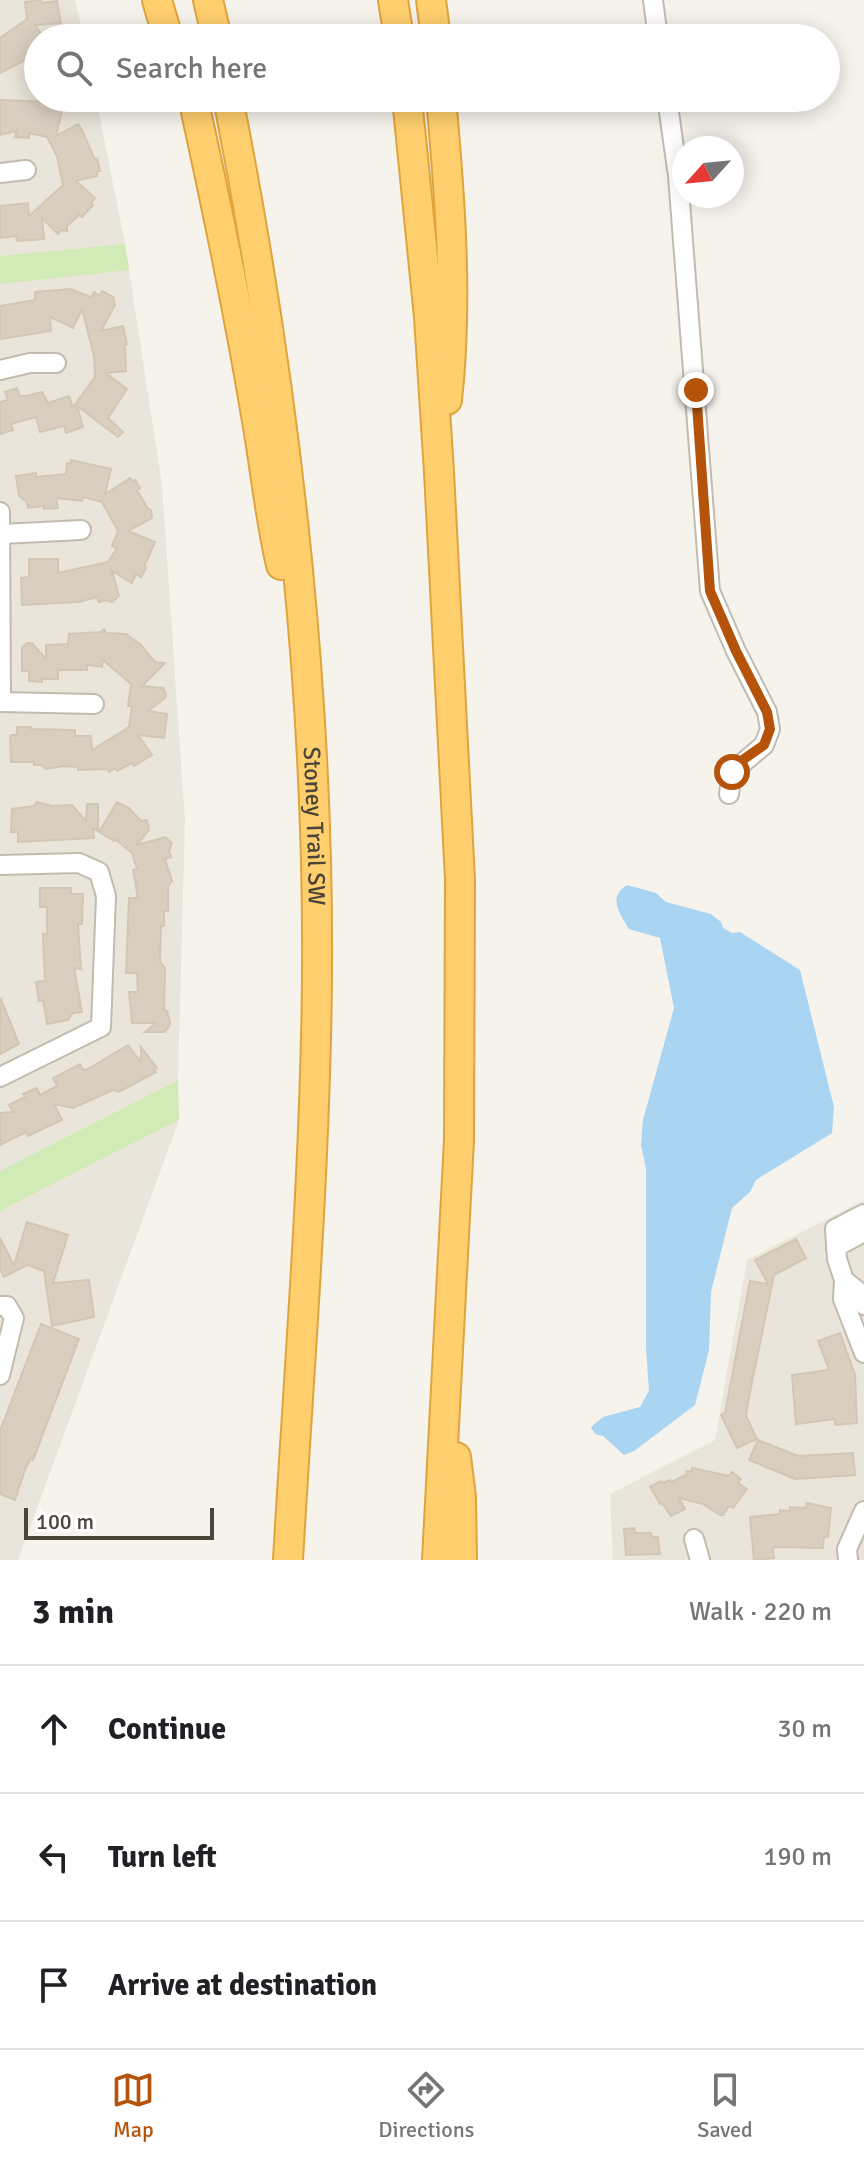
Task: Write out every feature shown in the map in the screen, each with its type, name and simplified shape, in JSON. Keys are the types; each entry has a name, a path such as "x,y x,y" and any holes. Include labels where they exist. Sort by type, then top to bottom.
{"highway":[{"path":"157,0 164,24"},
{"path":"171,0 177,24"},
{"path":"208,0 214,24"},
{"path":"393,0 397,24"},
{"path":"431,0 434,24"},
{"path":"188,112 220,222"},
{"path":"196,112 259,428 269,514 304,659"},
{"name":"Stoney Trail SW","path":"230,112 262,289 287,468 304,659 315,861 316,1035 306,1270 288,1560"},
{"path":"408,112 429,317 460,880 459,1140 437,1560"},
{"path":"439,472 451,363 450,253 442,112"},
{"path":"446,1382 461,1497 462,1560"}],"street":[{"path":"653,0 656,24"},
{"path":"669,112 678,176 710,591 767,712 770,729 764,745 732,772 729,794"},
{"path":"0,173 26,170"},
{"path":"0,370 30,363 56,363"},
{"path":"0,512 1,702 94,704"},
{"path":"2,534 81,530"},
{"path":"0,865 79,863 99,872 106,896 101,1027 0,1077"},
{"path":"864,1214 835,1229 844,1280 843,1299 864,1353"},
{"path":"836,1247 864,1232"},
{"path":"844,1280 859,1292 864,1305"},
{"path":"0,1306 7,1306 14,1318 0,1375"},
{"path":"848,1560 847,1549 864,1511"},
{"path":"694,1539 700,1560"},
{"path":"856,1560 864,1552"}],"shaded area":[{"path":"0,0 75,0 81,24 24,24 24,112 99,112 125,244 162,485 185,821 178,1080 0,1171"},
{"path":"179,1120 18,1560 0,1560 0,1211"},
{"path":"864,1200 864,1560 613,1560 610,1494 715,1440 747,1260"}],"green space":[{"path":"125,244 129,270 0,284 0,256"},
{"path":"178,1080 179,1120 0,1211 0,1171"}],"water":[{"path":"627,885 656,893 666,902 711,914 723,928 732,933 740,932 800,970 834,1107 832,1133 756,1180 750,1192 732,1208 711,1292 709,1350 695,1405 634,1451 624,1455 603,1436 595,1434 591,1427 603,1417 640,1407 649,1391 646,1347 646,1169 641,1145 643,1120 674,1008 660,938 629,929 617,906 618,895"}],"building":[{"path":"57,1 61,23 24,24 24,61 0,73 0,38 27,19 25,2"},
{"path":"0,100 24,101 24,112 62,112 56,136 78,124 100,171 97,171 97,176 76,181 95,198 82,217 79,215 67,226 67,231 62,230 58,234 42,218 44,239 17,241 16,236 0,238 0,206 28,203 29,216 63,185 57,156 47,137 29,133 29,138 15,137 16,131 0,135"},
{"path":"70,289 91,297 94,292 100,296 102,291 113,297 115,305 101,331 123,326 127,344 126,371 106,373 127,389 108,418 123,432 118,437 77,406 83,427 66,433 64,426 40,432 36,417 11,424 13,430 0,434 0,402 8,400 5,392 17,388 20,396 27,396 42,392 48,403 69,396 73,407 95,377 94,356 82,309 73,328 50,317 51,331 0,339 0,306 35,300 35,292"},
{"path":"71,460 111,469 105,494 130,478 135,480 152,518 128,531 155,542 141,577 136,574 132,583 112,571 119,596 112,602 99,602 97,597 79,602 22,605 21,578 29,577 29,559 58,559 58,573 108,562 117,548 112,546 118,531 102,502 83,497 82,501 56,498 58,508 28,508 27,502 19,496 16,476 66,474 67,463 71,464"},
{"path":"104,629 106,633 126,634 141,645 155,662 165,663 142,686 163,688 166,694 148,711 167,714 164,738 138,735 152,755 134,766 132,763 117,771 115,768 109,772 107,769 78,770 78,767 63,766 46,769 42,765 34,765 34,762 11,762 10,738 17,735 17,727 75,730 75,736 91,736 92,750 129,727 131,684 103,660 102,667 87,665 87,670 58,670 58,679 42,679 42,682 29,681 29,671 22,671 22,648 27,643 32,643 46,659 46,645 68,644 69,634 101,632"},
{"path":"37,802 52,806 72,805 86,821 87,804 98,804 98,831 93,828 94,838 18,842 18,832 11,832 12,809 34,806"},
{"path":"117,802 129,808 141,821 147,820 149,830 137,845 165,837 172,843 169,851 171,857 165,859 172,881 168,886 168,911 164,911 164,926 161,926 160,962 165,968 164,1010 170,1022 164,1032 145,1032 156,1023 132,1023 129,992 138,992 137,973 126,973 129,898 138,898 133,870 137,869 132,853 115,839 99,832"},
{"path":"40,888 71,888 71,894 83,894 82,924 78,924 81,969 74,968 82,1012 73,1013 68,1020 47,1024 36,982 45,981 43,934 47,934 47,907 40,907"},
{"path":"0,1000 19,1044 0,1054"},
{"path":"128,1045 141,1062 141,1047 157,1068 154,1070 156,1072 119,1092 113,1090 73,1108 54,1104 62,1120 0,1145 0,1113 13,1112 9,1105 25,1097 23,1094 37,1088 40,1095 57,1086 53,1078 80,1064 83,1070 88,1069"},
{"path":"27,1222 68,1235 53,1283 89,1280 94,1317 52,1326 44,1271 27,1265 4,1277 0,1269 0,1238 14,1265"},
{"path":"796,1239 806,1258 774,1275 748,1402 746,1416 757,1439 737,1448 721,1415 725,1413 750,1281 768,1284 755,1260"},
{"path":"41,1324 79,1339 15,1500 0,1494 0,1431"},
{"path":"840,1333 855,1375 857,1423 835,1425 835,1419 796,1424 792,1375 829,1370 818,1341"},
{"path":"758,1440 798,1456 853,1453 855,1475 795,1479 749,1460"},
{"path":"692,1468 729,1476 732,1472 741,1479 738,1483 747,1489 733,1508 729,1506 723,1515 703,1504 679,1498 685,1509 671,1516 650,1487 661,1481 671,1482 686,1475 687,1471 691,1472"},
{"path":"807,1503 831,1508 828,1537 824,1537 823,1548 773,1547 774,1558 754,1560 750,1517 780,1514 780,1510 790,1511 790,1507 806,1508"},
{"path":"634,1528 635,1533 651,1533 652,1537 658,1537 660,1554 626,1555 624,1529"}],"route":[{"path":"696,390 710,591 767,712 770,729 764,745 732,772"}]}
